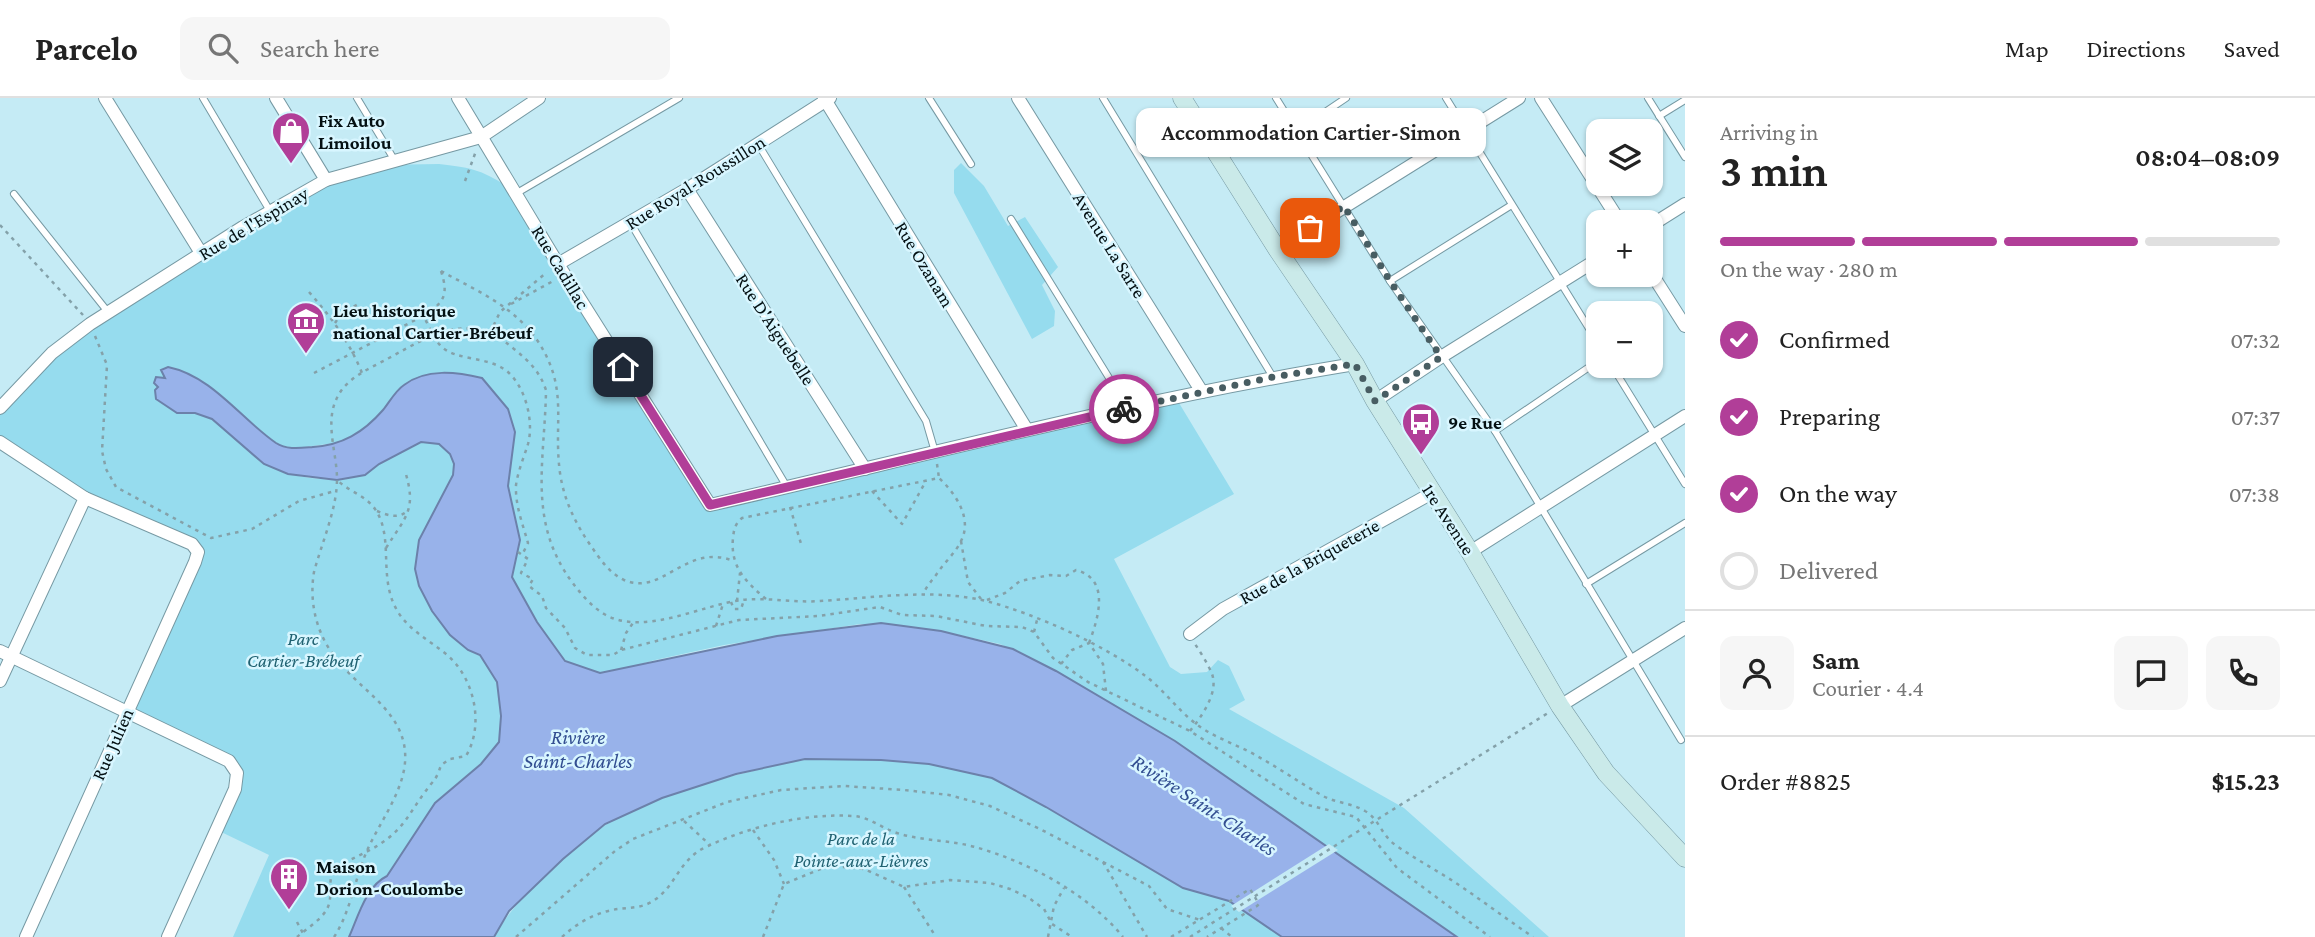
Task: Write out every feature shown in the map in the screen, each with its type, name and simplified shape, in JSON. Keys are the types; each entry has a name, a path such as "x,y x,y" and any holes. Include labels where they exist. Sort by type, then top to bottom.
{"street":[{"path":"105,98 201,253"},
{"path":"276,98 326,180"},
{"name":"Rue Cadillac","path":"458,98 561,270 710,505 787,487"},
{"name":"Rue de l'Espinay","path":"0,408 52,353 90,324 270,211 326,180 481,137 539,98"},
{"name":"Avenue La Sarre","path":"1018,98 1202,392"},
{"name":"1re Avenue","path":"1182,98 1277,249 1355,364 1432,494 1470,551 1560,706 1606,772 1682,849"},
{"path":"1277,249 1519,98"},
{"path":"1541,98 1612,210"},
{"name":"Rue Royal-Roussillon","path":"561,270 630,222 687,189 826,99"},
{"name":"Rue Ozanam","path":"826,99 1027,430"},
{"name":"Rue D'Aiguebelle","path":"687,189 865,469"},
{"path":"1663,218 1685,204"},
{"path":"1375,401 1586,267"},
{"path":"1660,287 1685,326"},
{"path":"787,487 1128,408 1273,377 1355,364"},
{"path":"1470,551 1685,416"},
{"path":"0,442 85,498 5,654 0,681"},
{"name":"Rue de la Briqueterie","path":"1190,634 1223,609 1432,494"},
{"name":"Rue Julien","path":"26,937 198,552 192,544 85,498"},
{"path":"1560,706 1685,628"},
{"path":"5,654 229,761 237,772 235,789 168,937"}],"lane":[{"path":"203,98 270,211"},
{"path":"357,98 395,161"},
{"path":"517,193 679,98"},
{"path":"929,98 971,164"},
{"path":"1103,98 1273,377"},
{"path":"1276,98 1390,281 1495,431 1681,740"},
{"path":"1297,131 1346,98"},
{"path":"1446,98 1510,206 1586,324"},
{"path":"1648,98 1685,157"},
{"path":"1659,116 1685,100"},
{"path":"758,144 926,421 935,452"},
{"path":"14,194 108,312"},
{"path":"1390,281 1510,206"},
{"path":"1011,219 1128,408"},
{"path":"630,222 787,487"},
{"path":"1495,431 1586,370"},
{"path":"1619,378 1685,484"},
{"path":"1586,584 1685,523"}],"path":[{"path":"465,181 481,137"},
{"path":"0,225 90,324 107,365 102,451 106,469 116,486 211,538 252,529 299,501 335,491"},
{"path":"490,333 500,312 541,275 561,270"},
{"path":"505,307 561,270"},
{"path":"314,373 417,318 424,317 444,298 446,291 442,271 505,307 538,342 557,380 558,455 565,497 574,520 605,566 622,580 637,584 655,580 693,560 709,555 734,561"},
{"path":"309,292 335,323 353,351 362,373"},
{"path":"335,323 341,314 360,303"},
{"path":"424,317 446,350 500,366 521,388 529,425 529,440 516,486 519,513 528,543 522,555"},
{"path":"334,937 367,852 395,796 404,769 404,751 399,732 382,703 336,660 313,608 313,579 337,480 332,416 334,404 346,384 362,373 433,334 466,327 504,340 530,362 541,377 547,390 541,500 547,536 558,563 589,603 606,615 633,623 731,602 766,599 815,602 923,595 984,601 1037,620 1132,666 1204,729 1257,756 1326,797 1350,803 1378,820 1391,842 1458,884 1533,937"},
{"path":"386,548 409,510 411,491 405,471"},
{"path":"766,599 740,573 734,561 733,541 738,522 742,518 939,478 961,506 964,519 961,541 968,582 977,596 984,601"},
{"path":"297,937 327,909 330,882 335,869 387,840 410,817 426,790 435,782 441,765 450,759 466,756 475,732 473,697 459,669 448,655 417,634 398,611 388,582 383,524 376,511 369,502 337,480"},
{"path":"872,491 902,524 926,480"},
{"path":"790,507 802,548"},
{"path":"376,511 401,516 409,510"},
{"path":"923,595 961,541"},
{"path":"518,552 528,559 518,578"},
{"path":"984,601 1005,593 1020,581 1050,575 1066,576 1076,570 1087,573 1094,579 1099,615 1089,643 1072,650 1061,664"},
{"path":"521,573 533,579 526,593"},
{"path":"737,601 740,573"},
{"path":"529,586 542,596 545,608 565,628 575,648 587,655 613,655 621,650 738,620 819,615 880,607 902,615 936,615 976,625 1022,627 1034,632 1061,664 1106,691 1190,731 1304,804 1356,817 1397,868 1490,937"},
{"path":"731,602 734,609 741,609 744,600"},
{"path":"716,626 723,604"},
{"path":"1034,632 1037,620"},
{"path":"621,650 626,633 633,623"},
{"path":"1190,634 1213,678 1209,701 1190,731"},
{"path":"1089,643 1102,664 1106,691"},
{"path":"1190,937 1560,706"},
{"path":"516,937 615,851 643,835 727,802 781,790 844,786 949,795 990,806 1149,886 1167,909 1200,920"},
{"path":"562,937 574,925 597,914 651,903 661,896 692,855 709,845 753,830 815,818 863,816 896,833 976,847 1028,868 1098,910 1123,937"},
{"path":"684,820 709,845"},
{"path":"753,830 774,860 784,884 763,937"},
{"path":"1103,862 1147,937"},
{"path":"784,884 823,868 844,867 864,869 904,887 950,880 990,883 1029,898 1044,909 1052,924 1072,937"},
{"path":"904,887 936,937"},
{"path":"1048,937 1054,906 1063,888"},
{"path":"1171,937 1250,889 1259,904 1207,937"},
{"path":"297,922 305,937"},
{"path":"1222,927 1232,937"}],"green space":[{"path":"961,163 984,186 1008,226 1025,217 1058,267 1042,285 1055,311 1054,326 1032,339 954,193 954,170"},
{"name":"Parc Cartier-Brébeuf","path":"439,164 481,172 517,193 710,505 1176,398 1234,494 1114,559 1170,667 1181,674 1207,672 1218,660 1229,666 1245,700 1229,709 1404,808 1549,937 1457,937 1175,741 1056,671 1000,644 941,631 860,624 724,645 600,673 565,661 537,622 511,577 520,540 508,486 510,473 403,386 382,412 356,435 342,442 298,448 281,446 267,437 217,393 195,379 166,378 158,387 177,413 195,413 212,419 288,474 337,480 365,475 379,464 421,442 439,444 450,454 454,464 448,487 468,650 480,655 497,682 501,716 499,742 481,764 435,803 387,876 368,894 349,937 233,937 269,855 217,830 235,789 229,761 126,713 198,552 85,498 0,442 0,408 52,353 326,180 380,165"},
{"name":"Parc de la Pointe-aux-Lièvres","path":"805,759 929,764 992,778 1183,888 1229,901 1282,937 494,937 511,911 530,891 582,841 607,824 678,792"}],"water":[{"name":"Rivière Saint-Charles","path":"168,367 199,379 276,443 294,448 333,444 360,431 383,410 401,388 422,376 452,373 482,378 508,409 515,432 508,486 520,540 512,577 537,622 565,661 600,673 777,636 881,623 941,631 1013,649 1056,671 1175,741 1457,937 1282,937 1229,901 1183,888 992,778 929,764 805,759 736,774 662,798 605,824 563,859 509,911 494,937 349,937 368,894 387,876 435,803 481,764 499,742 501,716 497,682 480,655 468,650 450,635 432,611 419,586 415,569 419,540 453,475 454,464 450,454 439,444 421,442 379,464 365,475 337,480 288,474 264,464 212,419 195,413 177,413 156,399 156,377 165,378 161,370"}],"pier":[{"path":"1329,844 1338,850 1239,912 1231,906"}],"way so far":[{"path":"1124,409 1273,377 1355,364 1375,401 1441,357 1344,206 1310,228"}],"place":[{"name":"Fix Auto Limoilou","path":"291,165"},
{"name":"Accommodation Cartier-Simon","path":"1310,228"},
{"name":"Lieu historique national Cartier-Brébeuf","path":"306,355"},
{"name":"9e Rue","path":"1421,456"},
{"name":"Maison Dorion-Coulombe","path":"289,911"}],"route":[{"path":"623,367 710,505 1124,409"}]}
